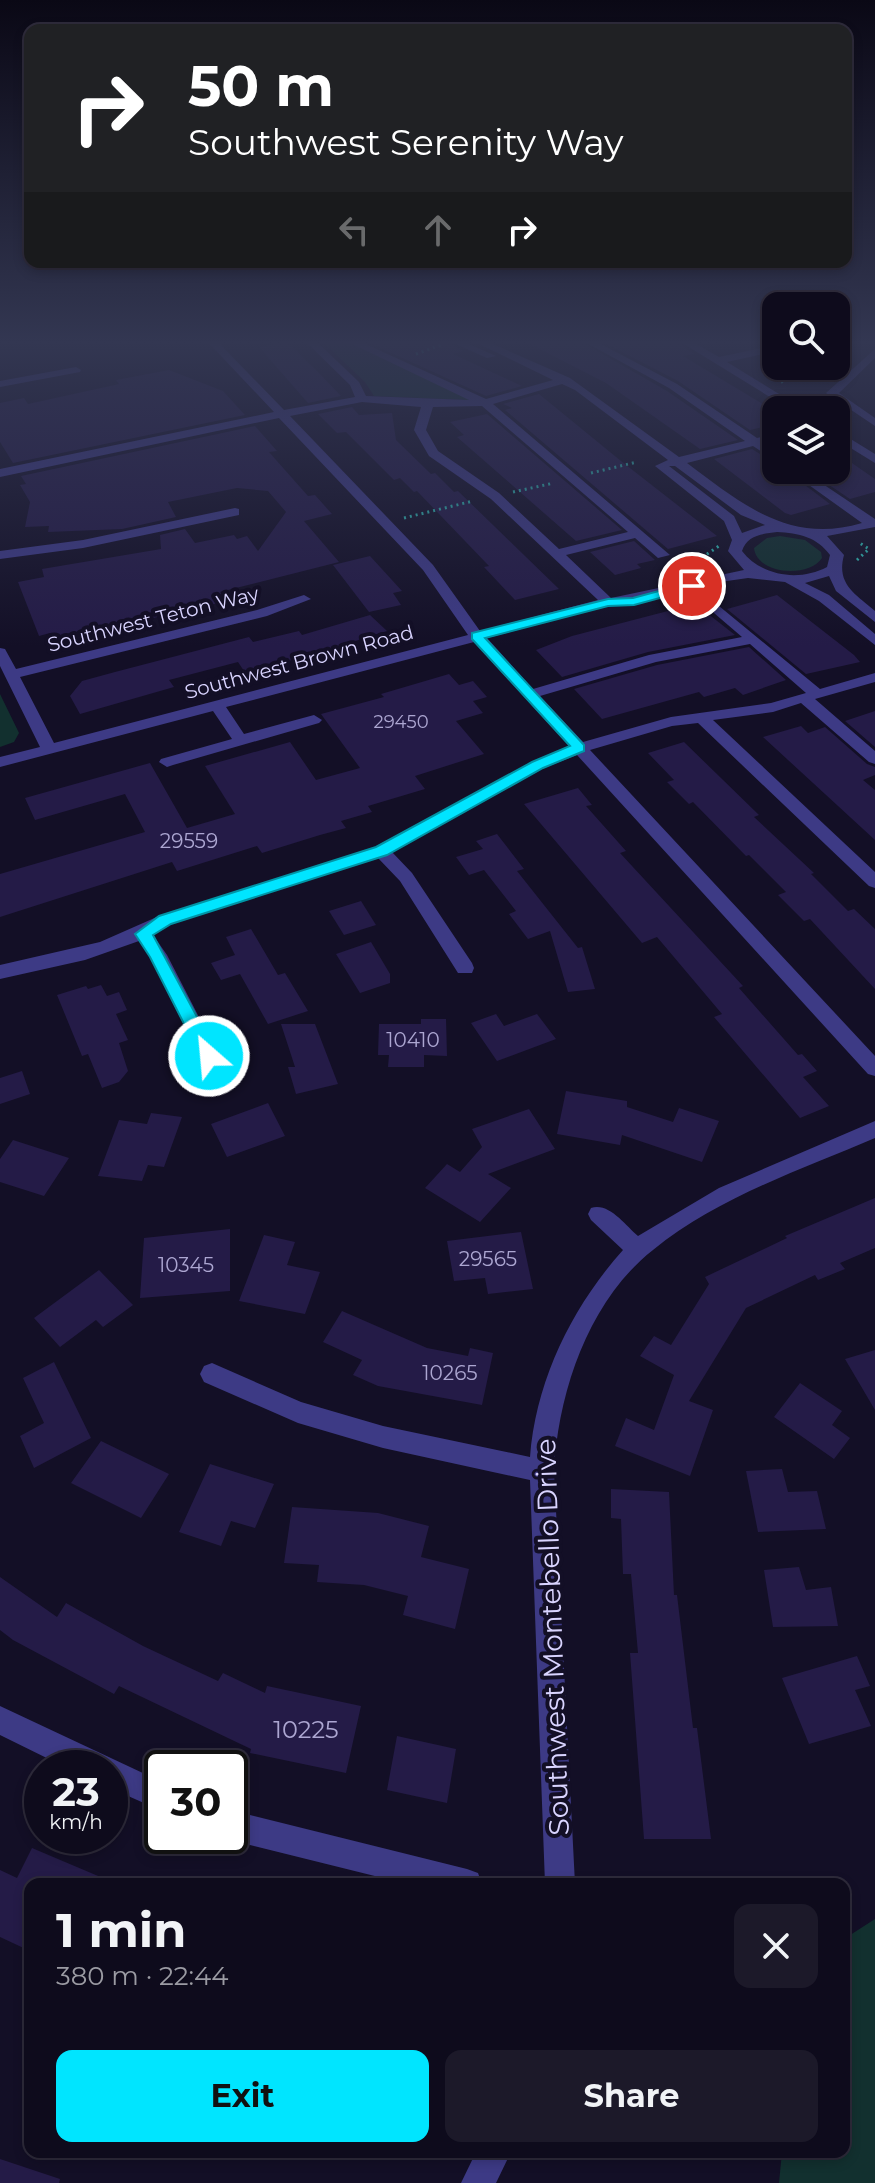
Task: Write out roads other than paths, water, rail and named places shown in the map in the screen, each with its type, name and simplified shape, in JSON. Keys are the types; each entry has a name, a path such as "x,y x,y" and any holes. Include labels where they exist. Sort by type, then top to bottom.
{"street":[{"path":"0,473 140,443"},
{"path":"308,443 428,568 462,620 875,1069"},
{"path":"427,443 433,453 495,496 608,602"},
{"path":"532,443 663,555"},
{"path":"631,443 729,519 746,566 763,575"},
{"path":"653,443 745,512 784,529 811,534 843,554"},
{"path":"661,466 755,443 762,448"},
{"path":"813,484 874,528"},
{"path":"0,555 83,544 235,512"},
{"path":"811,534 874,528"},
{"path":"788,579 812,578 874,528"},
{"name":"Southwest Brown Road","path":"608,602 620,593 715,565 757,531 784,529"},
{"path":"556,554 638,533"},
{"path":"843,554 841,588 875,618"},
{"name":"Southwest Brown Road","path":"0,762 608,602 634,601 729,576 763,575 788,579"},
{"path":"788,579 817,594 875,641"},
{"name":"Southwest Teton Way","path":"11,675 262,613 304,599"},
{"path":"719,610 875,759"},
{"path":"531,694 654,658 752,639"},
{"path":"0,652 49,749"},
{"path":"0,972 55,961 143,934 165,920 381,851 524,772 579,748 671,722 773,707 875,677"},
{"path":"216,704 241,740"},
{"path":"701,717 875,882"},
{"path":"167,762 314,720"},
{"path":"381,851 406,877 465,968"},
{"path":"143,934 158,955 209,1056"},
{"name":"Southwest Montebello Drive","path":"560,1878 542,1471 548,1408 566,1357 606,1287 638,1250 692,1214 875,1129"},
{"path":"599,1214 638,1250"},
{"path":"212,1374 298,1412 383,1437 542,1471"},
{"path":"0,1720 61,1750"},
{"path":"248,1829 443,1878"},
{"path":"478,2183 491,2158"}]}
